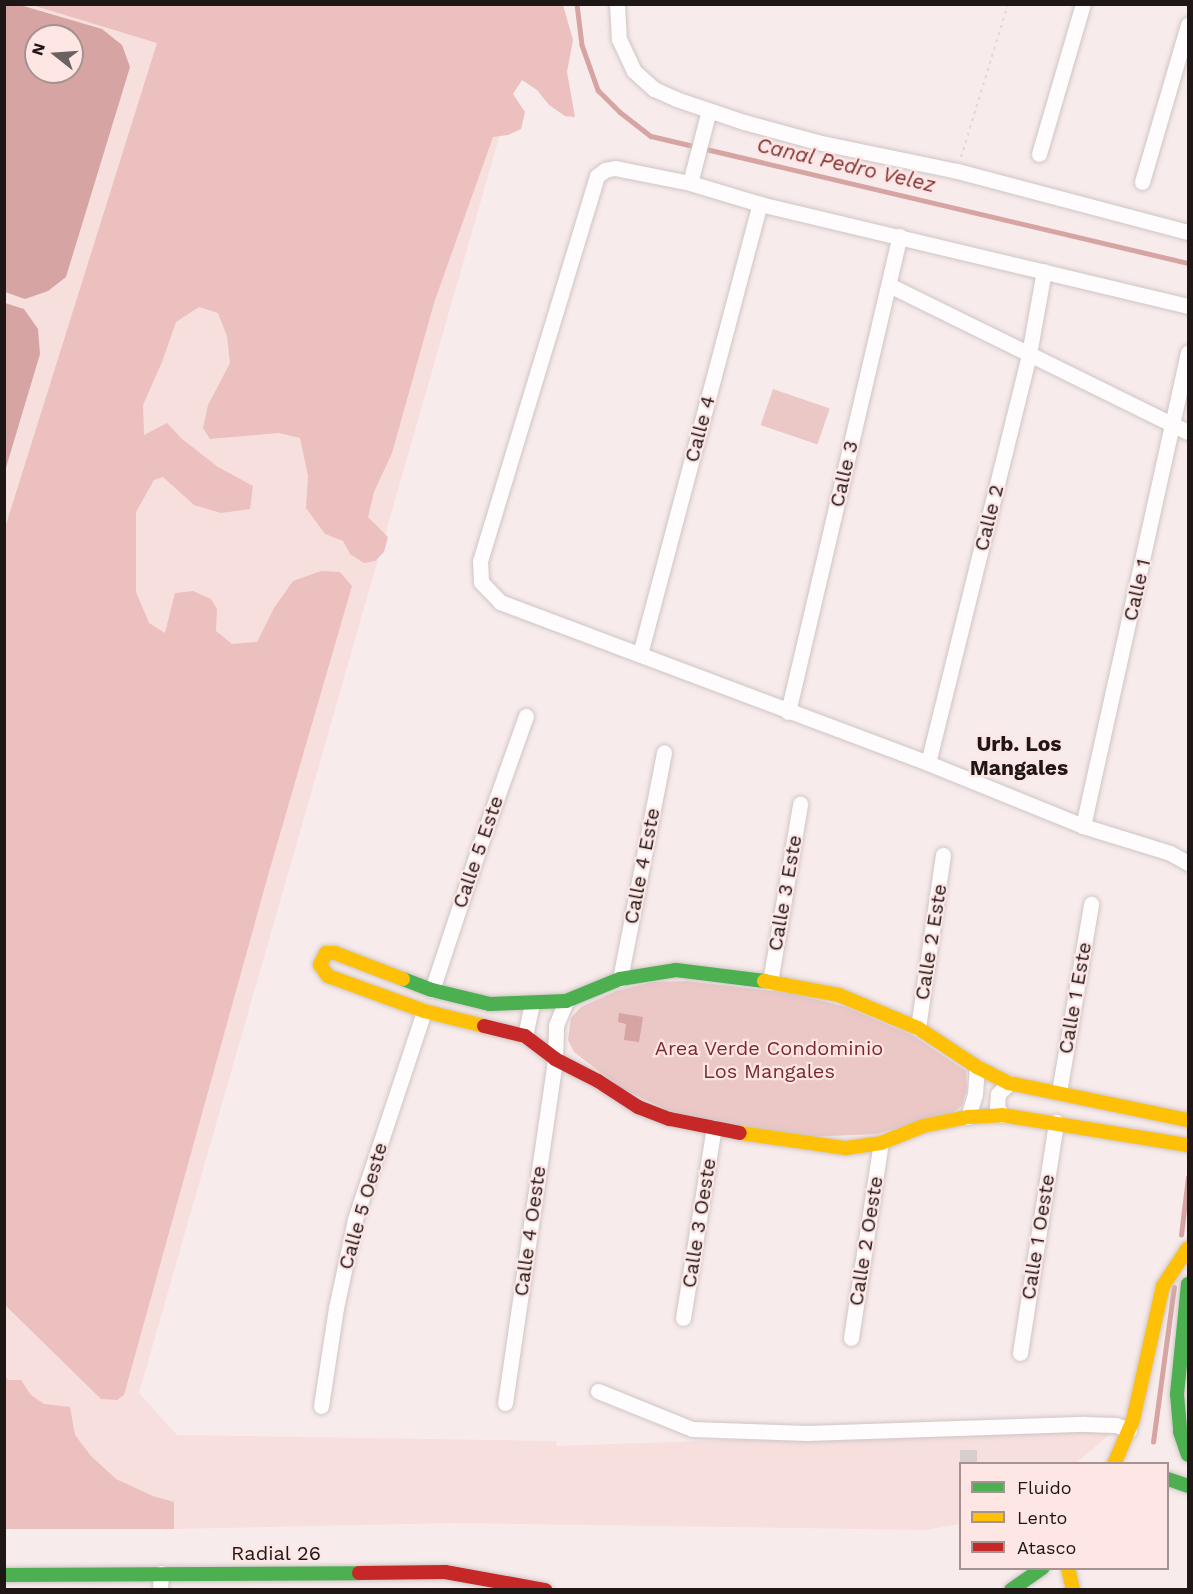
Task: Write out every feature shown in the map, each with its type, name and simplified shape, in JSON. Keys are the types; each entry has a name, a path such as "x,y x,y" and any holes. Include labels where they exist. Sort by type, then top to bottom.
{"street":[{"path":"617,4 619,39 634,71 654,89 707,117 957,171 1188,232"},
{"path":"1039,154 1083,4"},
{"path":"1142,182 1188,26"},
{"path":"690,183 707,117"},
{"path":"1188,306 760,204 690,183 615,168 597,176 480,561 481,582 500,602 928,763 1083,826 1170,853 1188,863"},
{"name":"Calle 4","path":"640,654 760,204"},
{"name":"Calle 3","path":"788,712 900,236"},
{"name":"Calle 2","path":"928,763 1029,354 1044,271"},
{"path":"889,285 1188,432"},
{"name":"Calle 1","path":"1083,826 1188,353"},
{"name":"Calle 5 Este","path":"432,990 487,823 526,716"},
{"name":"Calle 4 Este","path":"620,980 664,752"},
{"name":"Calle 3 Este","path":"770,982 800,804"},
{"name":"Calle 2 Este","path":"918,1028 943,855"},
{"name":"Calle 1 Este","path":"1059,1092 1091,904"},
{"path":"1188,1120 1009,1083 976,1067 918,1028 839,995 770,982 700,970 648,972 566,1001 490,1004 432,990 335,953 327,953 321,960 321,969 328,976 424,1011 525,1036 555,1059 598,1081 638,1107 670,1119 827,1147 846,1148 881,1143 923,1126 968,1117 1002,1115 1188,1145"},
{"name":"Calle 4 Oeste","path":"505,1403 555,1059 556,1025 566,1001"},
{"path":"525,1036 532,1004"},
{"name":"Calle 5 Oeste","path":"321,1406 336,1308 355,1218 424,1011"},
{"path":"968,1117 975,1094 976,1067"},
{"path":"1002,1115 997,1107 998,1094 1009,1083"},
{"name":"Calle 1 Oeste","path":"1020,1353 1056,1122"},
{"name":"Calle 3 Oeste","path":"683,1318 714,1127"},
{"name":"Calle 2 Oeste","path":"851,1338 881,1143"},
{"path":"1115,1462 1129,1430 1163,1286 1188,1248"},
{"path":"1188,1284 1185,1350 1177,1394 1180,1432 1188,1455"},
{"path":"598,1391 692,1429 807,1433 1085,1424 1116,1425 1129,1430"},
{"path":"1169,1480 1188,1486"},
{"path":"1011,1590 1041,1570"},
{"path":"1068,1570 1073,1590"},
{"name":"Radial 26","path":"4,1575 445,1572 545,1590"},
{"path":"160,1590 161,1573"},
{"path":"100,1590 103,1574"}],"path":[{"path":"957,171 1008,4"}],"shaded area":[{"path":"5,4 20,5 102,29 122,45 130,67 66,277 48,291 25,299 5,292"},
{"path":"5,5 537,5 139,1393 177,1435 556,1441 557,1446 1064,1428 1116,1429 1077,1462 959,1462 959,1524 926,1530 452,1523 174,1529 5,1529"},
{"path":"32,5 563,5 573,40 567,72 575,117 565,116 549,105 537,90 522,80 513,94 525,112 521,129 508,135 493,137 434,303 392,453 374,492 368,517 388,537 384,552 375,561 364,563 350,554 343,541 325,534 306,508 308,476 300,438 279,433 210,439 203,428 208,405 230,363 227,336 218,313 199,307 176,322 143,405 144,435 167,423 182,439 218,467 253,486 250,509 221,513 194,505 163,477 154,480 136,512 136,592 149,623 165,633 175,593 193,591 211,599 217,609 216,631 232,644 257,642 274,608 293,581 321,571 340,572 352,586 269,872 124,1395 117,1400 101,1399 5,1305 4,531 157,43"},
{"path":"5,303 24,309 38,329 40,354 5,471"},
{"path":"619,1013 643,1017 639,1042 624,1040 626,1024 618,1022"},
{"path":"4,1375 8,1380 21,1380 31,1395 44,1404 70,1407 75,1435 91,1456 116,1479 153,1496 174,1502 174,1529 5,1529"}],"green space":[{"path":"773,389 830,409 817,444 761,425"},
{"name":"Area Verde Condominio Los Mangales","path":"687,981 791,993 846,1007 912,1035 966,1071 967,1088 962,1106 952,1113 877,1134 806,1137 675,1114 621,1088 574,1052 568,1040 571,1018 581,1007 616,991 652,982"}],"building":[{"path":"960,1450 977,1450 977,1462 960,1462"}],"waterway":[{"name":"Canal Pedro Velez","path":"577,4 582,45 598,90 620,112 651,136 1188,263"},
{"path":"1181,1235 1188,1177"},
{"path":"1153,1442 1174,1287"}],"traffic: fast":[{"path":"403,979 432,990 490,1004 566,1001 620,979 676,970 764,981"},
{"path":"1188,1284 1177,1394 1180,1432 1188,1455"},
{"path":"1169,1479 1188,1486"},
{"path":"1011,1590 1040,1570"},
{"path":"4,1575 359,1573"}],"traffic: slow":[{"path":"403,979 335,953 326,953 320,965 328,976 424,1011 484,1026"},
{"path":"764,981 839,995 918,1028 977,1067 1009,1083 1188,1120"},
{"path":"740,1133 846,1148 881,1143 923,1126 968,1117 1002,1115 1188,1145"},
{"path":"1115,1462 1133,1420 1163,1286 1188,1248"},
{"path":"1068,1570 1073,1590"}],"traffic: jam":[{"path":"484,1026 525,1036 555,1059 598,1081 638,1107 670,1119 740,1133"},
{"path":"359,1573 445,1572 545,1590"}],"district":[{"name":"Urb. Los Mangales","path":"1019,756"}]}
